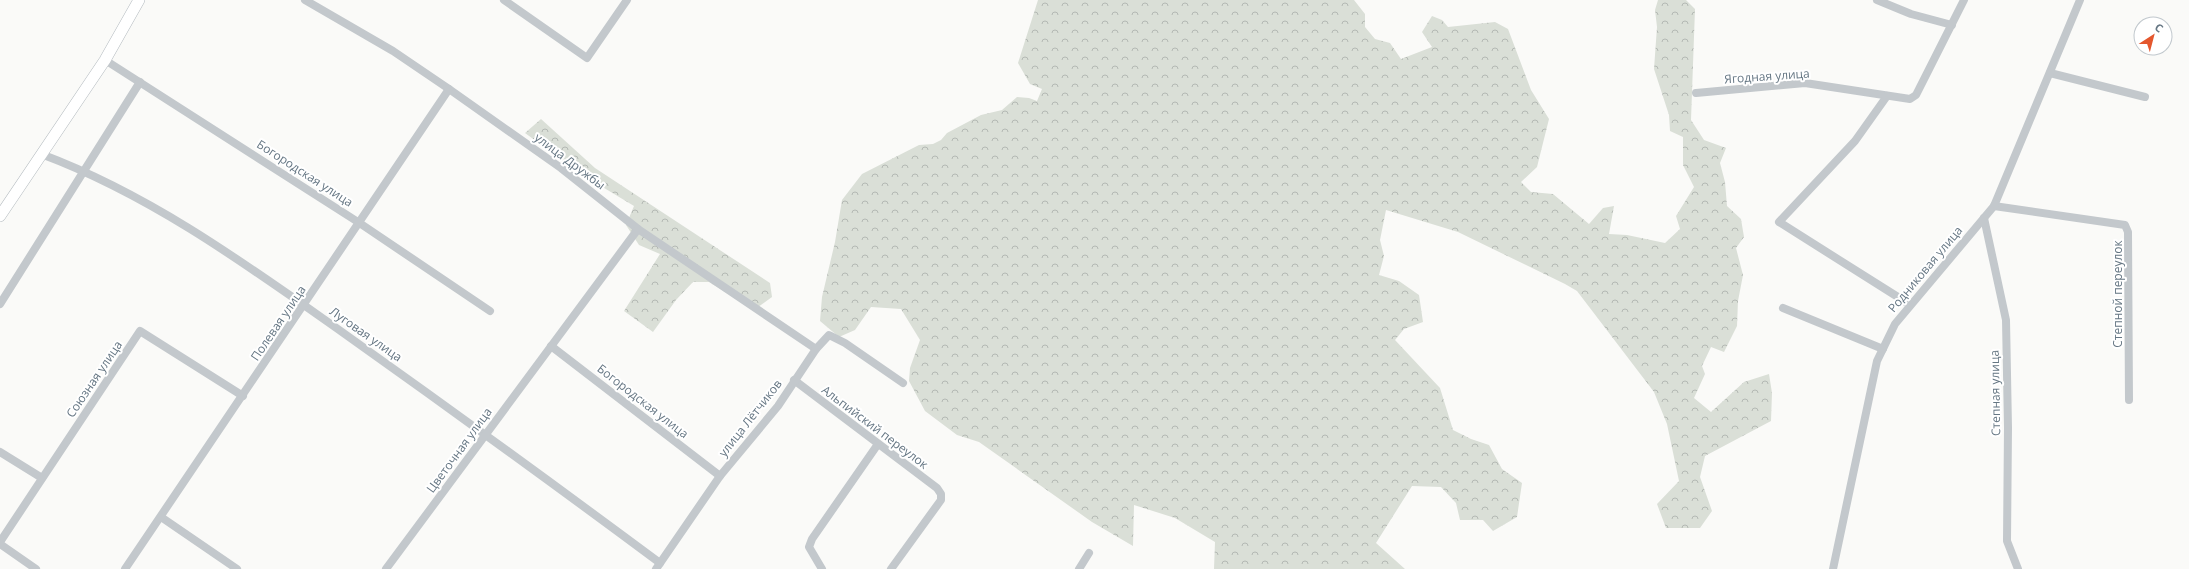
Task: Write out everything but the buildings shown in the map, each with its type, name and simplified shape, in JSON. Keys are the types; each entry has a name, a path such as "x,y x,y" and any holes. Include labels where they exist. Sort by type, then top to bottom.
{"main road":[{"path":"0,216 105,60 138,0"}],"street":[{"name":"улица Дружбы","path":"304,0 393,51 449,89 560,168 638,229 816,349"},
{"path":"504,0 587,58 627,0"},
{"path":"1876,0 1911,14 1952,25"},
{"name":"Ягодная улица","path":"1696,93 1805,83 1910,99 1916,95 1964,0"},
{"name":"Родниковая улица","path":"1833,569 1877,361 1895,324 1909,304 1994,206 2080,0"},
{"name":"Богородская улица","path":"105,60 358,222 490,311"},
{"path":"2050,73 2145,97"},
{"path":"0,304 140,82"},
{"name":"Полевая улица","path":"125,569 449,89"},
{"path":"1887,96 1855,141 1779,222 1909,304"},
{"name":"Луговая улица","path":"41,154 84,170 176,219 304,305 486,434 658,566"},
{"name":"Степной переулок","path":"1994,206 2125,225 2128,232 2129,400"},
{"name":"Степная улица","path":"1984,218 2006,320 2008,428 2007,541 2018,569"},
{"name":"Цветочная улица","path":"386,569 638,229"},
{"path":"1783,308 1883,349"},
{"name":"Союзная улица","path":"36,569 0,543 140,331 243,396"},
{"name":"улица Лётчиков","path":"658,566 720,476 778,406 816,349 829,335 845,342 903,383"},
{"name":"Богородская улица","path":"551,346 720,476"},
{"name":"Альпийский переулок","path":"794,380 941,494 941,500 891,569"},
{"path":"822,569 809,547 812,538 878,444"},
{"path":"0,452 42,478"},
{"path":"161,517 237,569"},
{"path":"1079,569 1089,553"}],"green space":[{"path":"1038,0 1354,0 1365,14 1365,27 1375,39 1390,43 1401,59 1432,47 1422,32 1432,16 1442,20 1448,27 1495,22 1508,29 1531,90 1549,119 1537,167 1521,182 1531,192 1553,194 1589,224 1603,208 1614,206 1609,234 1627,235 1665,243 1680,229 1676,216 1694,187 1683,165 1683,137 1670,131 1669,115 1654,69 1657,27 1655,10 1658,0 1686,0 1695,9 1691,120 1704,140 1726,148 1720,163 1725,182 1727,206 1741,219 1744,237 1736,248 1743,275 1738,301 1737,326 1724,352 1711,347 1702,366 1705,374 1694,398 1711,412 1744,382 1769,374 1772,393 1771,421 1705,456 1700,477 1712,511 1700,528 1666,528 1657,504 1679,481 1667,424 1654,392 1577,291 1458,232 1386,210 1380,240 1384,256 1379,275 1399,281 1419,295 1423,322 1404,329 1395,340 1440,388 1453,430 1471,439 1489,445 1502,469 1522,483 1517,517 1493,531 1483,520 1460,520 1456,503 1441,487 1412,486 1376,543 1405,569 1214,569 1215,542 1175,518 1134,505 1133,546 1092,522 979,442 957,435 925,411 909,381 910,368 920,340 901,309 871,307 855,330 839,337 820,321 822,297 835,242 842,200 862,174 919,145 933,144 941,140 947,133 981,115 1002,110 1017,97 1029,98 1037,101 1042,89 1030,84 1018,63"},
{"path":"541,119 595,168 770,283 772,297 754,310 709,282 693,282 676,300 653,332 624,311 660,254 639,245 626,225 634,206 581,174 525,133"}]}
